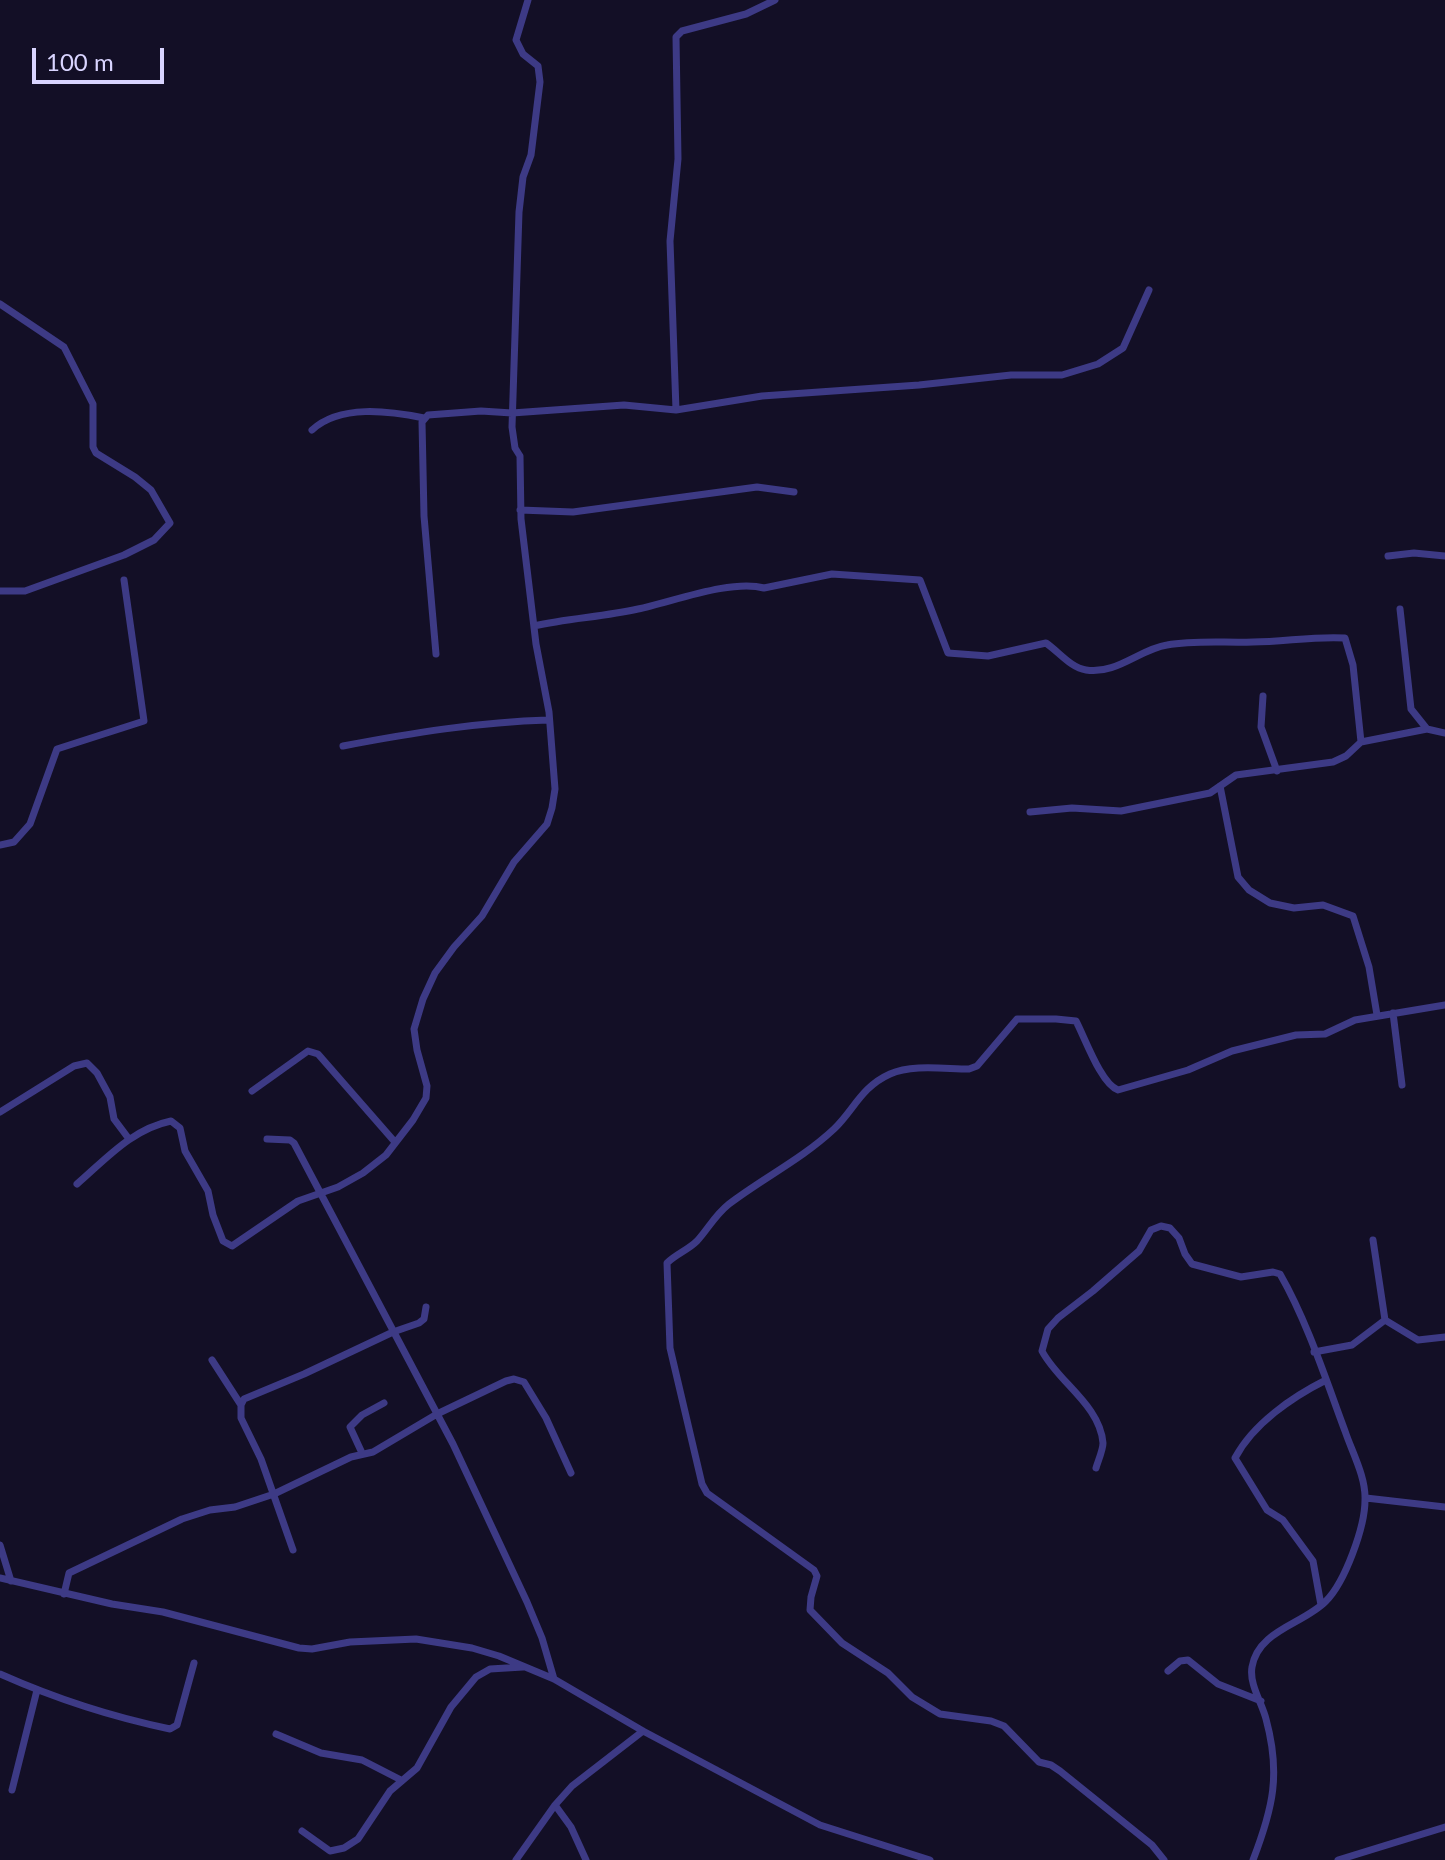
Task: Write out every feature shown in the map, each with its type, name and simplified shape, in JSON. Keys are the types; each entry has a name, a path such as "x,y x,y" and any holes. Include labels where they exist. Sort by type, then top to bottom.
{"street":[{"path":"77,1184 129,1139 153,1125 171,1121 180,1128 185,1151 208,1191 223,1241 232,1246 298,1201 351,1180 378,1162 413,1120 426,1098 427,1086 414,1029 435,973 482,916 514,862 547,824 555,789 546,690 534,626 520,510 520,456 513,439 512,413 519,212 523,177 531,155 540,82 538,66 523,54 516,40 528,0"},
{"path":"676,410 670,241 678,159 676,37 682,31 746,14 775,0"},
{"path":"312,430 324,419 342,414 377,412 424,418 481,411 512,413 624,405 676,410 775,395 1011,375 1062,375 1098,364 1123,348 1149,290"},
{"path":"0,304 64,347 93,404 93,447 96,453 151,490 170,523 154,540 124,555 25,591 0,591"},
{"path":"424,418 424,516 436,654"},
{"path":"520,510 573,512 757,487 794,492"},
{"path":"1388,556 1414,553 1445,556"},
{"path":"534,626 568,618 635,610 698,593 754,586 764,588 832,574 920,580 948,653 988,656 1046,643 1075,667 1098,670 1131,661 1164,645 1319,636 1345,638 1353,665 1361,742"},
{"path":"0,845 14,842 30,824 57,749 144,721 124,580"},
{"path":"1400,609 1409,702 1416,718 1427,729"},
{"path":"1263,696 1261,727 1277,771"},
{"path":"343,746 416,733 548,720"},
{"path":"1030,812 1072,808 1121,811 1210,793 1236,775 1333,762 1346,756 1361,742 1427,729 1445,733"},
{"path":"1220,786 1238,877 1249,890 1270,903 1294,908 1323,905 1353,916 1369,967 1377,1015"},
{"path":"1164,1860 1152,1845 1060,1771 1039,1762 1004,1726 991,1721 940,1714 912,1697 888,1673 842,1643 810,1610 817,1576 814,1570 707,1493 695,1458 670,1348 667,1263 691,1247 728,1205 836,1128 858,1096 880,1080 891,1073 908,1069 969,1069 977,1066 1017,1019 1076,1021 1103,1075 1111,1087 1118,1090 1188,1070 1232,1051 1296,1035 1325,1034 1355,1020 1377,1015 1445,1005"},
{"path":"1393,1013 1402,1085"},
{"path":"252,1091 308,1051 318,1054 394,1141"},
{"path":"0,1112 74,1066 87,1063 97,1073 110,1097 114,1119 129,1139"},
{"path":"267,1139 294,1143 437,1414 527,1602 554,1679"},
{"path":"1096,1468 1103,1443 1096,1423 1082,1400 1047,1362 1042,1351 1048,1329 1058,1318 1139,1251 1151,1230 1161,1226 1170,1228 1179,1238 1192,1264 1241,1277 1273,1272 1280,1274 1326,1380 1366,1498 1362,1524 1343,1573 1326,1601 1274,1634 1256,1655 1252,1666 1251,1680 1261,1701 1274,1748 1273,1799 1253,1860"},
{"path":"1373,1240 1385,1320"},
{"path":"293,1550 261,1459 241,1418 244,1399 419,1323 424,1319 426,1307"},
{"path":"1385,1320 1418,1340 1445,1337"},
{"path":"1314,1352 1352,1345 1385,1320"},
{"path":"212,1360 241,1405"},
{"path":"64,1594 69,1573 159,1529 210,1510 235,1507 274,1494 362,1453 373,1452 437,1414 514,1379 524,1382 546,1418 571,1473"},
{"path":"1321,1605 1313,1561 1283,1520 1267,1510 1235,1458 1263,1424 1288,1402 1326,1380"},
{"path":"362,1453 350,1427 362,1415 384,1403"},
{"path":"1366,1498 1445,1507"},
{"path":"0,1545 11,1581"},
{"path":"0,1578 64,1594 163,1612 299,1648 416,1639 472,1648 554,1679 643,1731 820,1825 930,1860"},
{"path":"1168,1671 1180,1661 1188,1660 1218,1684 1261,1701"},
{"path":"0,1674 37,1690 135,1722 170,1729 177,1725 194,1663"},
{"path":"302,1831 330,1851 344,1848 358,1839 390,1791 417,1768 451,1707 476,1677 490,1669 526,1667"},
{"path":"12,1790 37,1690"},
{"path":"516,1860 572,1786 643,1731"},
{"path":"276,1734 321,1753 362,1760 401,1780"},
{"path":"555,1805 571,1827 586,1860"},
{"path":"1338,1860 1445,1827"}]}
